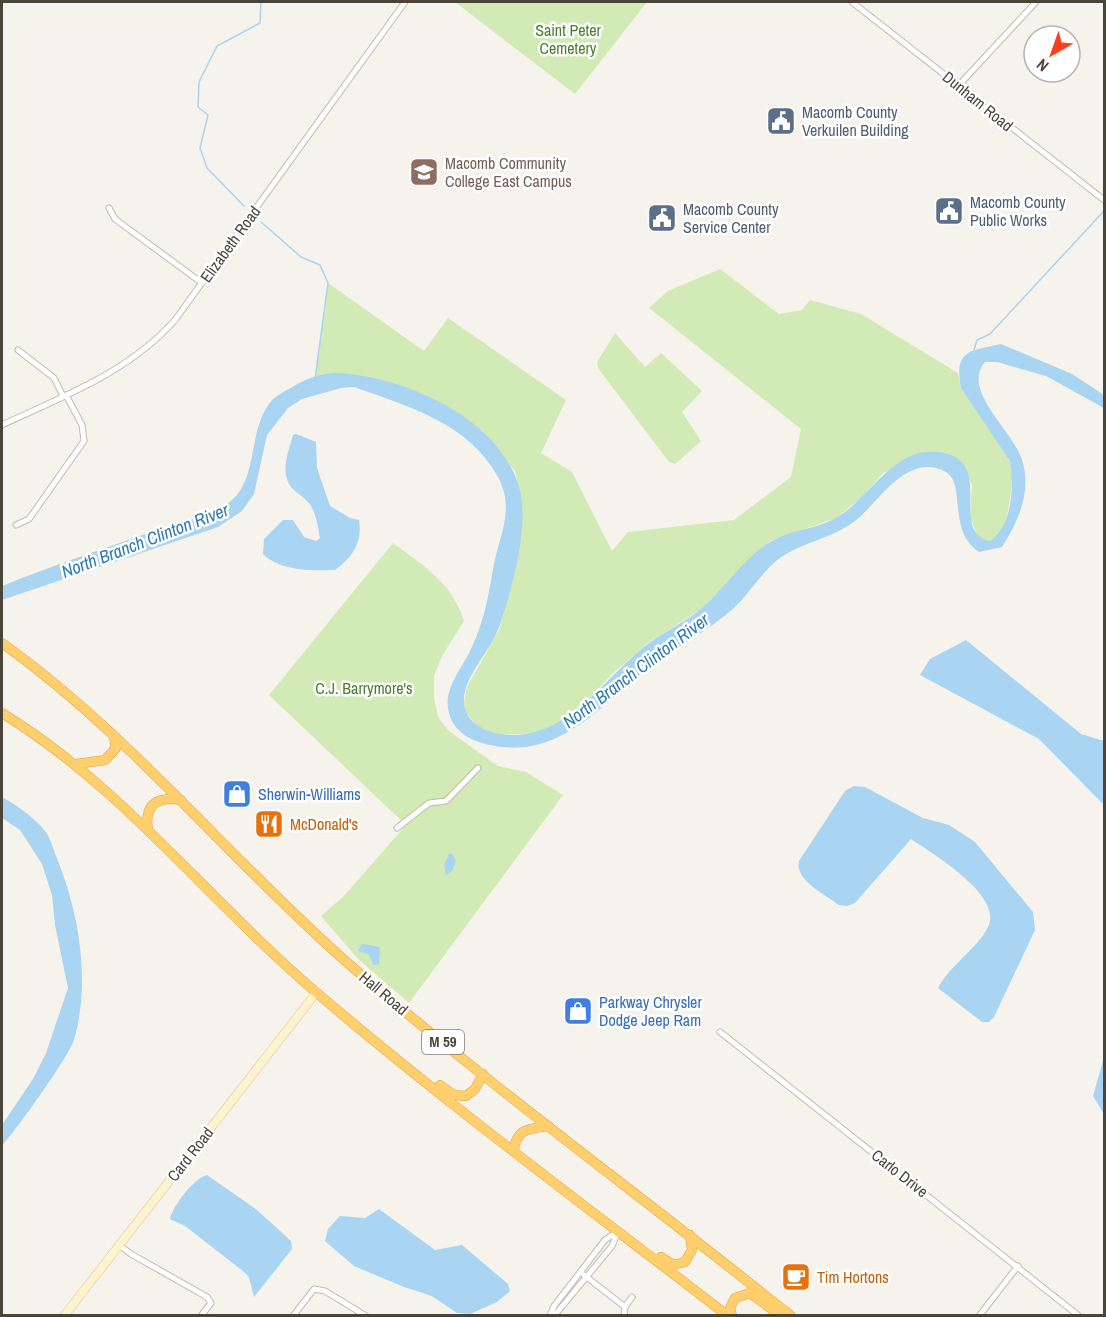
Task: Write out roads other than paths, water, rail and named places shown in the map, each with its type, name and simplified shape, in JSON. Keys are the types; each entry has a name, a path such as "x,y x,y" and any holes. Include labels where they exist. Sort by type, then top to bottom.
{"highway":[{"name":"Hall Road","path":"4,645 110,732 340,956 548,1126 791,1316"},
{"name":"M 59","path":"2,713 76,764 148,830 316,993 514,1151 730,1316"},
{"path":"76,764 98,763 111,755 116,743 110,732"},
{"path":"148,830 146,816 151,806 165,799 181,800"},
{"path":"388,1051 404,1056 449,1092 460,1096 472,1092 483,1074"},
{"path":"514,1151 516,1138 520,1133 527,1128 548,1126"},
{"path":"618,1231 673,1265 685,1262 692,1250 690,1235"},
{"path":"730,1316 730,1308 735,1298 750,1293 781,1316"}],"street":[{"name":"Elizabeth Road","path":"2,424 114,371 143,351 175,320 405,2"},
{"name":"Dunham Road","path":"852,2 1104,200"},
{"path":"959,85 1036,2"},
{"path":"109,208 115,219 202,283"},
{"path":"16,525 29,519 84,441 82,425 54,378 18,350"},
{"path":"397,828 429,803 449,798 478,768"},
{"name":"Card Road","path":"64,1316 316,993"},
{"name":"Carlo Drive","path":"720,1032 1079,1316"},
{"path":"552,1316 580,1272 605,1240 618,1231"},
{"path":"552,1316 587,1278 612,1246 618,1231"},
{"path":"119,1245 131,1254 199,1290 211,1303 201,1316"},
{"path":"979,1316 1018,1266"},
{"path":"580,1272 625,1307"},
{"path":"293,1316 314,1289 325,1291 366,1316"},
{"path":"624,1316 625,1307 632,1297"}],"water":[{"name":"North Branch Clinton River","path":"1001,344 1072,374 1104,395 1104,408 1046,376 997,362 985,362 979,373 979,386 984,398 1018,451 1025,474 1022,507 1002,547 979,552 969,542 963,531 959,519 957,494 950,475 942,470 929,467 916,469 894,482 846,527 780,558 724,616 651,666 583,722 565,734 546,742 525,747 502,747 475,741 455,725 450,718 448,708 452,685 470,651 483,619 505,521 505,500 498,477 486,458 454,430 395,401 354,387 341,388 302,399 288,408 267,435 254,494 242,511 218,527 2,600 2,586 217,510 233,499 241,489 250,466 262,415 274,399 299,383 322,375 339,373 367,376 425,395 453,410 479,428 499,450 514,474 522,502 520,548 499,627 469,680 464,698 468,716 480,727 506,735 535,732 569,715 644,647 696,613 763,547 780,537 823,524 839,516 852,507 886,472 912,456 927,452 944,453 959,460 967,470 970,483 972,525 978,535 990,541 1003,525 1010,504 1012,482 1010,461 961,388 959,375 962,359 966,354 980,348"},
{"path":"296,434 316,442 317,468 330,506 350,518 359,520 360,528 355,549 335,570 287,567 270,560 263,554 264,539 283,520 293,520 304,537 316,541 320,538 311,507 291,487 286,474 288,451 293,435"},
{"path":"966,640 1081,734 1104,741 1104,802 1102,803 1039,739 920,675 930,659"},
{"path":"854,786 865,787 923,818 949,825 975,842 1033,912 1035,930 994,1017 989,1022 982,1022 938,988 949,972 983,935 988,927 990,915 986,902 976,889 949,865 911,839 855,903 847,906 839,905 819,892 801,874 799,861 845,791"},
{"path":"2,797 36,821 50,839 71,900 76,923 80,946 82,994 74,1040 70,1049 2,1146 2,1125 33,1079 46,1053 68,988 55,925 52,895 42,864 20,830 2,818"},
{"path":"452,853 456,861 452,871 446,875 444,865 449,854"},
{"path":"362,944 380,947 379,964 374,965 368,954 358,951"},
{"path":"1104,1057 1104,1114 1093,1096"},
{"path":"207,1175 257,1210 291,1241 292,1249 254,1297 249,1277 243,1271 185,1226 170,1219 185,1193 196,1181"},
{"path":"379,1209 435,1250 462,1245 508,1284 510,1291 497,1302 470,1314 457,1313 432,1296 354,1266 325,1241 328,1229 340,1216 365,1218"}],"waterway":[{"path":"244,206 207,168 200,148 208,115 198,107 199,82 217,46 260,23 261,2"},
{"path":"974,350 977,340 990,334 1103,212"},
{"path":"261,222 301,257 320,265 328,283 315,379"}],"place":[{"name":"Macomb County Verkuilen Building","path":"781,121"},
{"name":"Macomb Community College East Campus","path":"424,172"},
{"name":"Macomb County Public Works","path":"949,211"},
{"name":"Macomb County Service Center","path":"662,218"},
{"name":"Sherwin-Williams","path":"237,794"},
{"name":"McDonald's","path":"269,824"},
{"name":"Parkway Chrysler Dodge Jeep Ram","path":"578,1011"},
{"name":"Tim Hortons","path":"796,1277"}],"park label":[{"name":"Saint Peter Cemetery","path":"568,39"},
{"name":"C.J. Barrymore's","path":"364,688"}]}
